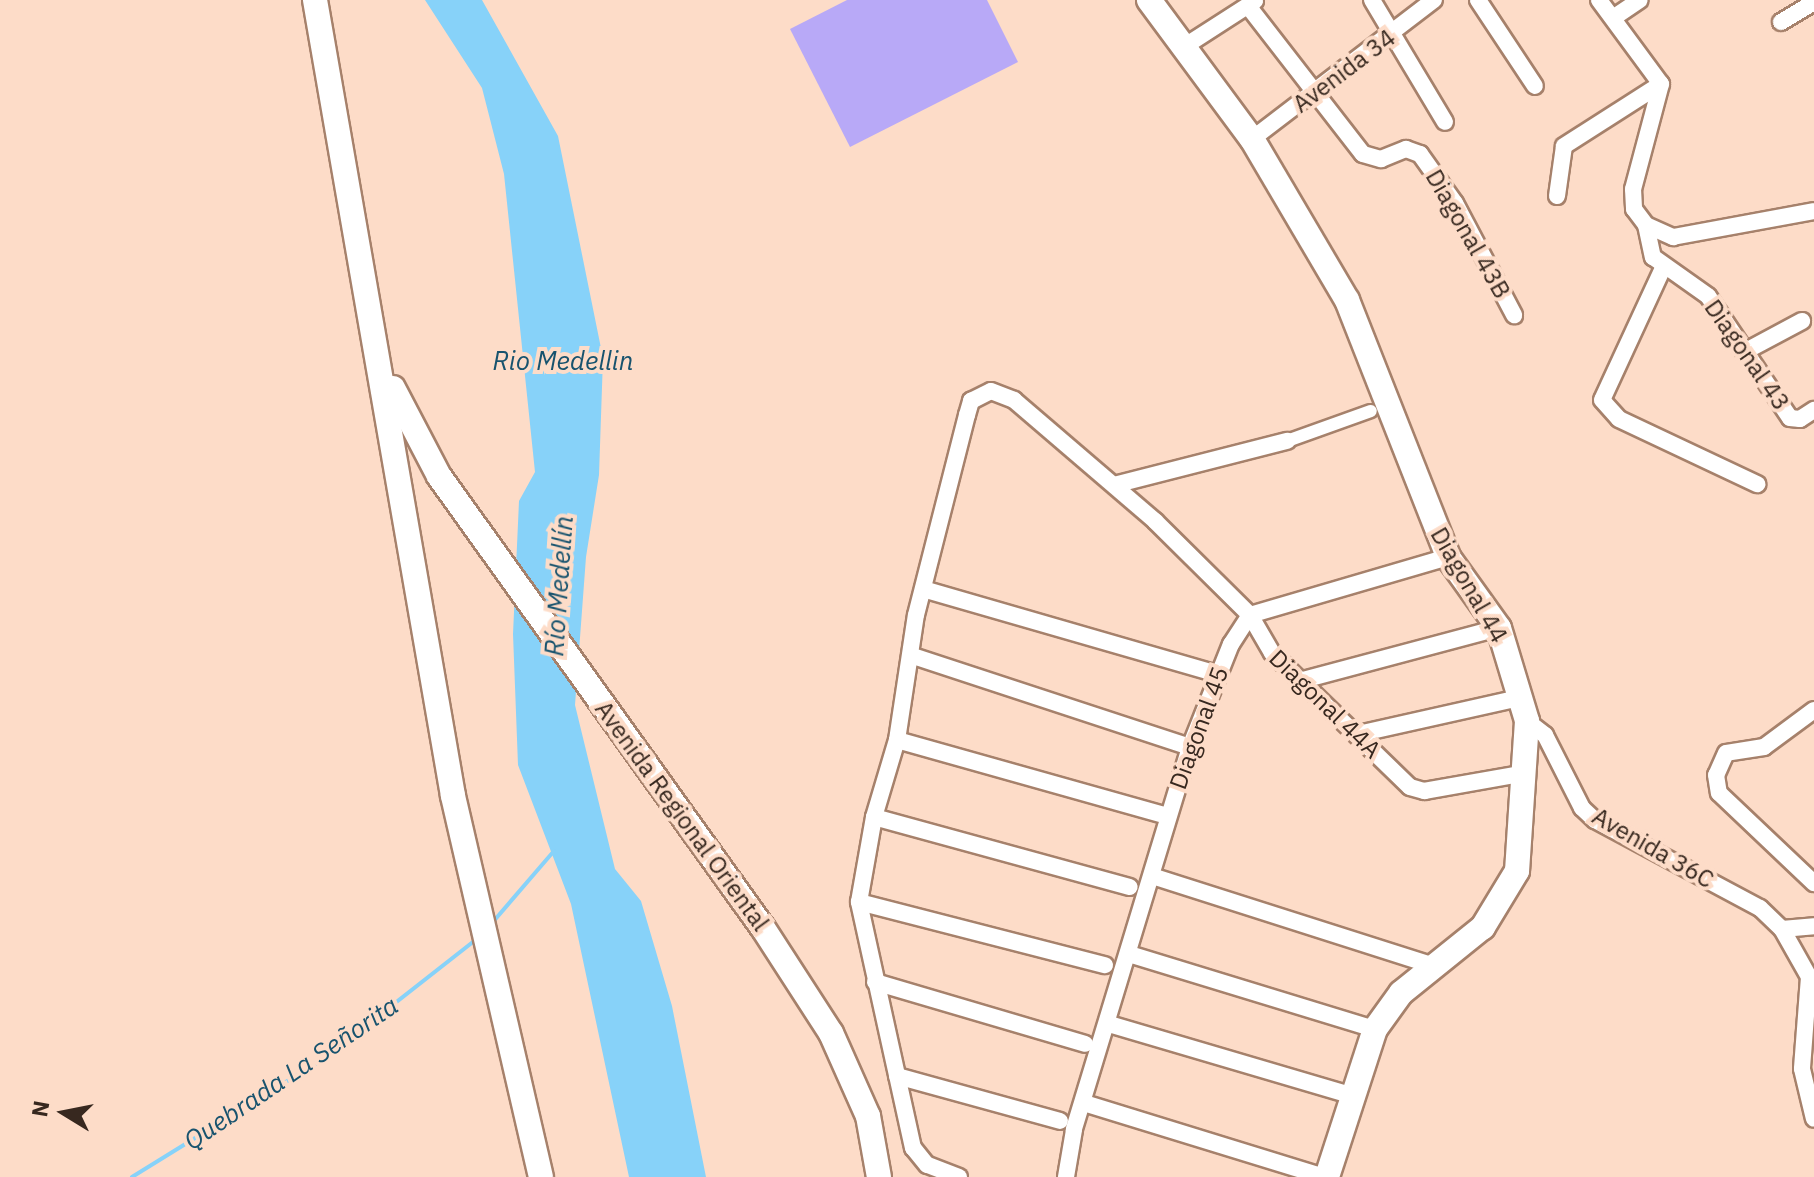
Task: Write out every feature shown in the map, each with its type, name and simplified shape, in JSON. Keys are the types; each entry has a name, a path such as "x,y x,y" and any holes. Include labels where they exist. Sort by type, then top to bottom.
{"main road":[{"path":"315,0 476,907 541,1177"},
{"name":"Diagonal 44","path":"1149,0 1252,139 1347,300 1448,557 1499,628 1523,697 1527,721 1520,774 1517,871 1483,927 1401,993 1375,1029 1326,1177"},
{"name":"Avenida Regional Oriental","path":"379,357 439,476 763,928 831,1033 868,1116 879,1177"}],"street":[{"path":"1372,0 1445,122"},
{"name":"Avenida 34","path":"1252,139 1316,95 1434,0"},
{"path":"1478,0 1535,86"},
{"path":"1599,0 1661,84"},
{"path":"1613,18 1640,0"},
{"path":"1781,22 1814,2"},
{"path":"1182,48 1252,3 1316,95"},
{"path":"1557,196 1564,146 1661,84"},
{"path":"1661,84 1633,189 1634,209 1646,225 1653,257 1663,268 1602,400 1619,419 1757,484"},
{"name":"Diagonal 43B","path":"1316,95 1363,154 1381,159 1406,149 1420,154 1455,203 1514,315"},
{"path":"1646,225 1673,237 1814,211"},
{"name":"Diagonal 43","path":"1663,268 1708,296 1790,418 1800,419 1814,410"},
{"path":"1744,352 1802,321"},
{"path":"959,1177 919,1158 897,1076 859,902 874,817 897,740 923,589 971,401 991,391 1014,400 1114,485 1250,615 1448,557"},
{"path":"1114,485 1287,441 1371,411"},
{"path":"923,589 1218,674"},
{"name":"Diagonal 45","path":"1066,1177 1084,1103 1190,747 1218,674 1250,615"},
{"name":"Diagonal 44A","path":"1250,615 1265,647 1303,680 1410,787 1424,791 1520,774"},
{"path":"1303,680 1499,628"},
{"path":"913,656 1190,747"},
{"path":"1358,734 1523,697"},
{"path":"1814,710 1764,747 1726,753 1716,775 1719,793 1814,883"},
{"name":"Avenida 36C","path":"1527,721 1545,735 1582,808 1595,820 1760,908 1788,928"},
{"path":"897,740 1168,816"},
{"path":"874,817 1130,887"},
{"path":"1152,876 1434,966"},
{"path":"859,902 1105,965"},
{"path":"1788,928 1814,911"},
{"path":"1788,928 1814,926"},
{"path":"1788,928 1809,977 1802,1069 1814,1119"},
{"path":"1129,954 1375,1029"},
{"path":"875,982 1085,1044"},
{"path":"1109,1024 1353,1096"},
{"path":"897,1076 1060,1121"},
{"path":"1084,1103 1326,1177"}],"shaded area":[{"path":"847,0 987,0 1018,62 850,147 790,29"}],"water":[{"name":"Rio Medellin","path":"425,0 482,0 558,136 603,358 599,475 586,557 575,705 615,869 641,901 672,1006 706,1177 629,1177 571,904 518,765 513,634 519,501 535,472 504,174 482,88"}],"waterway":[{"name":"Quebrada La Señorita","path":"492,923 554,851"},
{"name":"Quebrada La Señorita","path":"132,1177 325,1058 478,938"}],"water label":[{"name":"Río Medellín","path":"559,586"}]}
